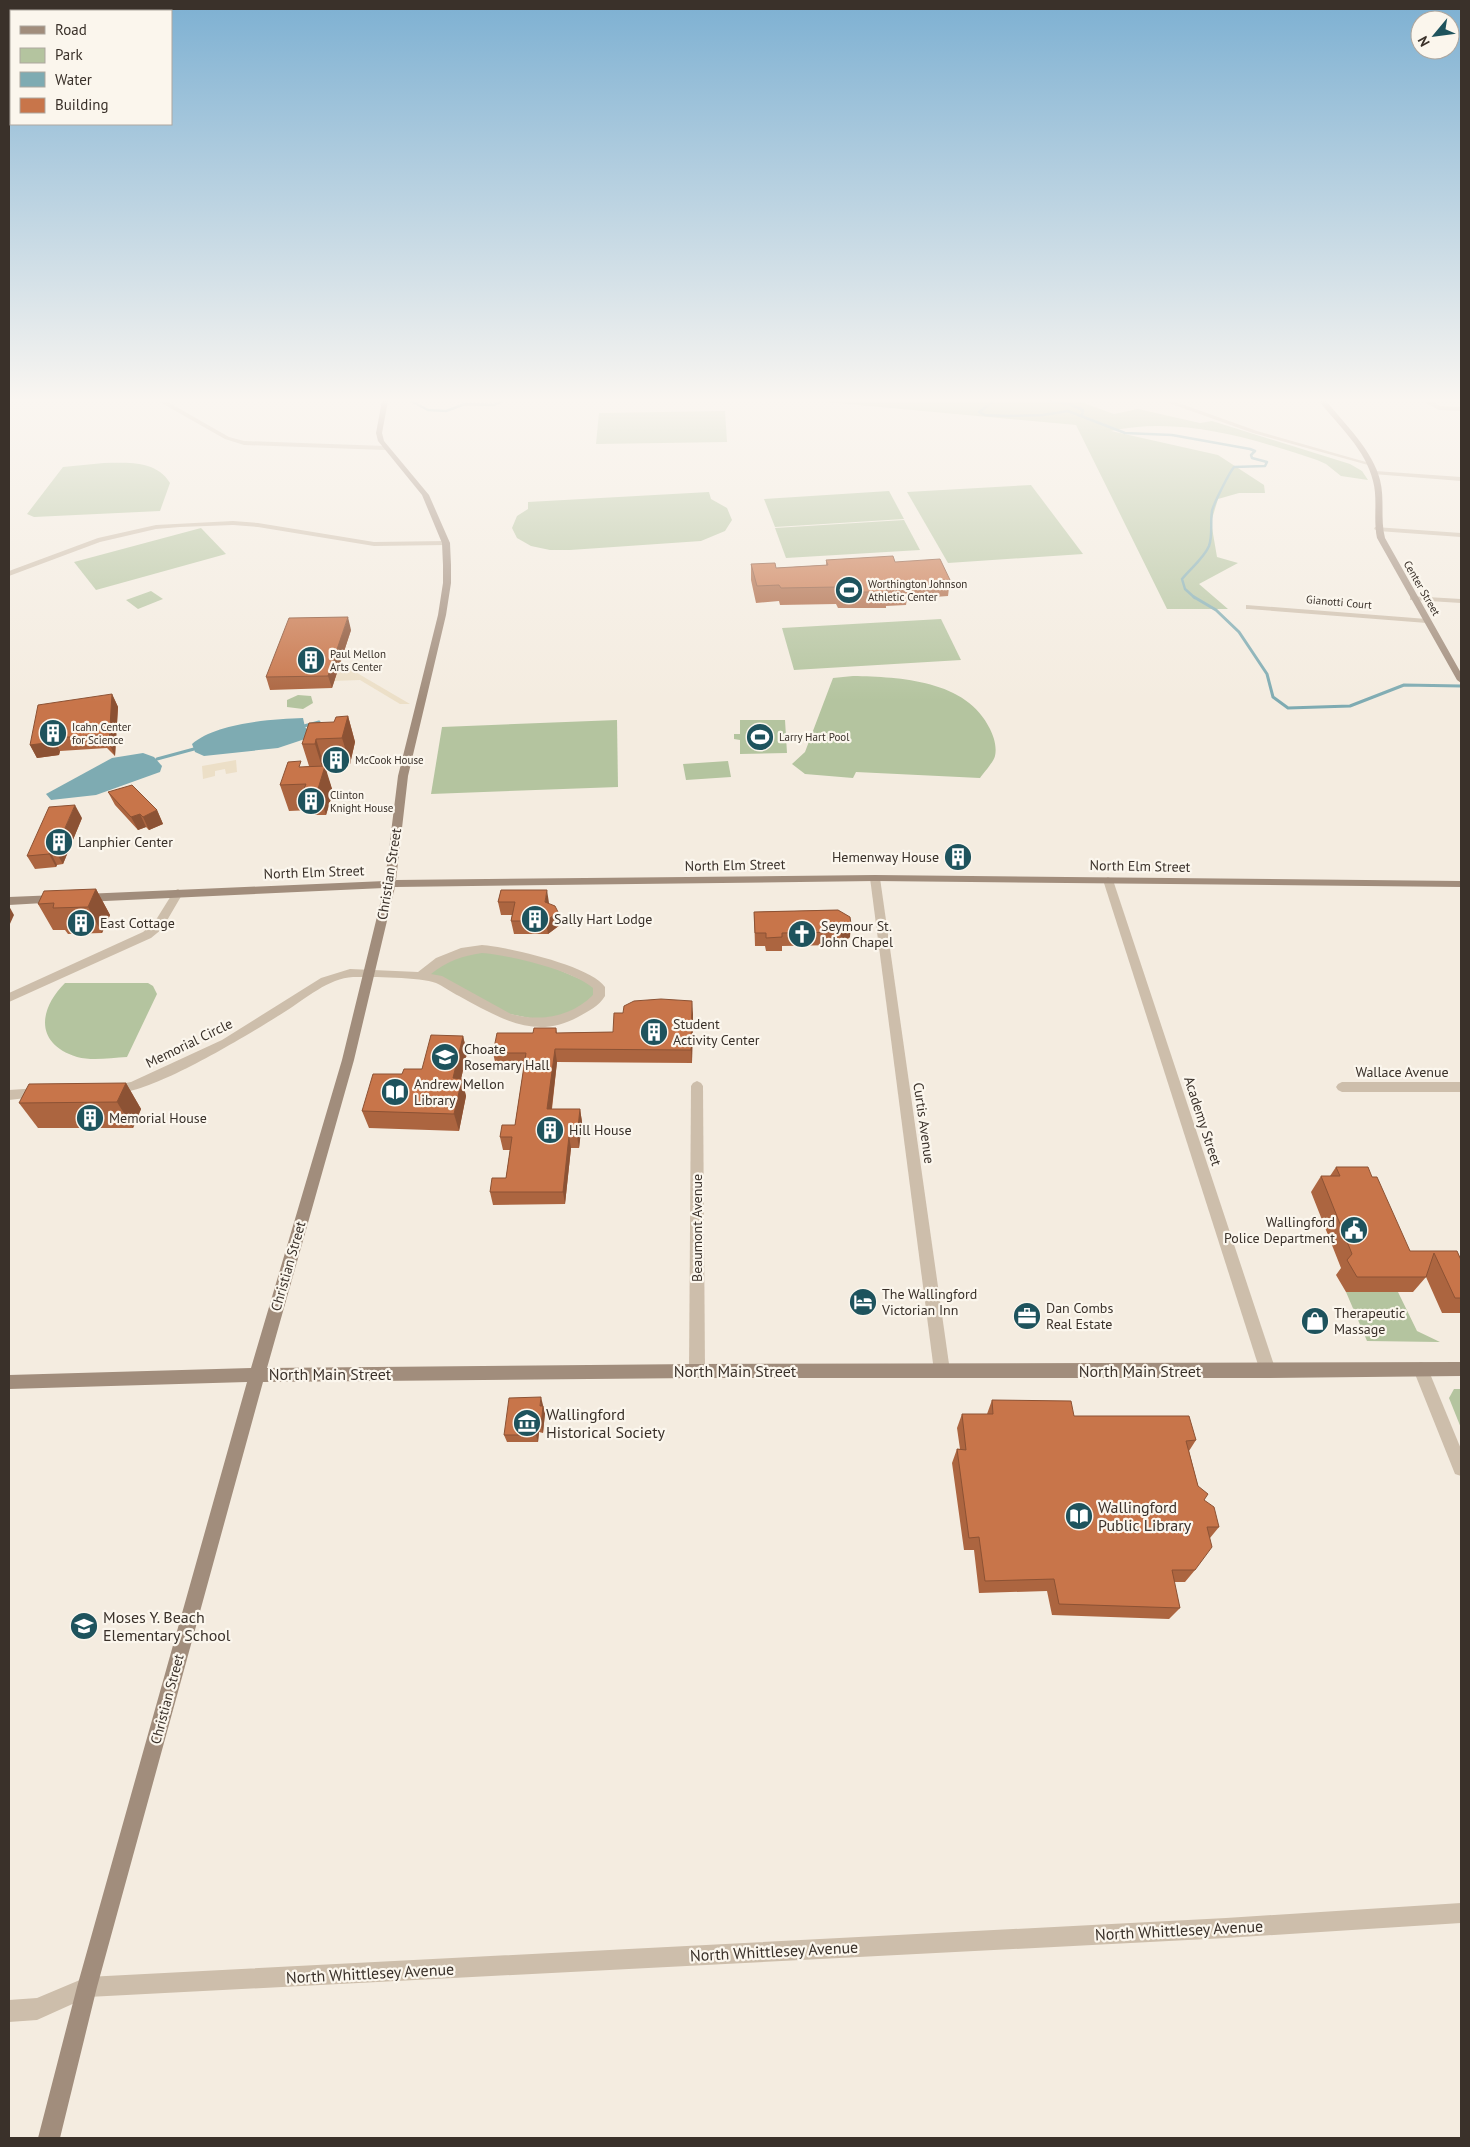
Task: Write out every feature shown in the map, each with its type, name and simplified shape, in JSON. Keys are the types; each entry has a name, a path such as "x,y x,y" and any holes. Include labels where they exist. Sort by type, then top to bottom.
{"main road":[{"name":"Christian Street","path":"49,2138 87,1987 257,1375 348,1060 390,884 403,776 442,615 447,583 446,543 428,501"},
{"name":"Center Street","path":"1378,501 1378,529 1381,538 1413,598 1461,679"},
{"name":"North Elm Street","path":"9,901 390,884 875,878 1461,884"},
{"name":"North Main Street","path":"9,1382 257,1375 697,1371 1268,1371 1461,1368"}],"street":[{"path":"9,574 98,540 156,527 180,525 233,523 258,525 339,540 374,544 446,543"},
{"path":"1378,529 1461,535"},
{"path":"1413,598 1461,601"},
{"name":"Gianotti Court","path":"1249,607 1427,621"},
{"name":"Curtis Avenue","path":"875,878 942,1371"},
{"name":"Academy Street","path":"1108,880 1268,1371"},
{"path":"9,998 147,935 162,922 178,893"},
{"name":"Memorial Circle","path":"104,1089 133,1088 226,1043 325,980 350,973 420,976 438,979 507,1017 522,1021 550,1022 564,1019 590,1005 599,996 598,987 591,980 516,952 487,950 460,952 442,958 420,976"},
{"name":"Beaumont Avenue","path":"697,1086 697,1371"},
{"name":"Wallace Avenue","path":"1342,1087 1461,1087"},
{"path":"9,1095 56,1092"},
{"path":"1421,1369 1461,1468"},
{"name":"North Whittlesey Avenue","path":"87,1987 1226,1928 1461,1913"},
{"path":"9,2011 37,2009 87,1987"}],"green space":[{"path":"37,501 164,501 160,511 34,517 27,514"},
{"path":"715,501 727,508 732,520 725,531 701,541 550,550 531,546 517,538 512,528 517,516 528,509 528,502"},
{"path":"765,501 894,501 904,519 775,527"},
{"path":"912,501 1043,501 1083,554 948,563"},
{"path":"1114,501 1217,501 1211,522 1217,557 1238,563 1199,584 1228,609 1167,609"},
{"path":"904,520 920,550 786,558 775,528"},
{"path":"201,528 226,554 96,590 74,562"},
{"path":"151,591 163,599 138,609 126,600"},
{"path":"941,619 961,660 794,670 782,628"},
{"path":"853,676 911,680 931,684 966,700 979,713 990,729 996,749 992,762 980,778 856,772 853,778 805,774 792,764 805,752 833,678"},
{"path":"298,695 311,696 313,703 303,709 287,707 287,700"},
{"path":"617,720 618,787 431,794 442,727"},
{"name":"Larry Hart Pool","path":"740,720 785,720 787,753 740,754 740,740 734,739 734,734 740,734"},
{"path":"728,761 731,777 686,780 683,764"},
{"path":"460,952 517,952 599,987 583,1010 550,1022 499,1012 423,973"},
{"path":"65,983 148,983 153,986 157,994 127,1057 89,1059 77,1057 63,1051 54,1044 48,1035 45,1025 46,1015 56,993"},
{"path":"1346,1292 1398,1292 1417,1331 1440,1342 1367,1341"},
{"path":"1454,1389 1461,1389 1461,1428 1449,1398"}],"shaded area":[{"path":"340,663 410,704 400,704 360,680 334,681"},
{"path":"236,760 237,772 226,774 225,769 215,771 215,776 203,779 202,766"}],"water":[{"path":"303,718 305,727 309,731 308,738 278,748 204,756 195,752 192,744 215,731 229,727 261,721"},
{"path":"143,753 154,757 162,766 160,772 96,795 51,800 46,794 112,758"}],"building":[{"path":"893,556 895,562 940,559 950,580 905,582 908,588 886,590 887,592 839,592 837,587 781,588 779,585 757,586 751,564 775,563 776,568 828,565 826,560"},
{"path":"348,617 328,676 266,677 289,618"},
{"path":"112,694 109,743 101,735 53,738 53,742 30,745 38,705"},
{"path":"348,716 342,738 316,739 315,744 302,744 309,723 334,722 336,717"},
{"path":"301,761 299,767 325,766 318,789 304,789 306,784 280,785 288,762"},
{"path":"132,785 157,810 143,817 140,814 131,817 108,792"},
{"path":"75,805 55,851 50,851 49,854 27,856 49,807"},
{"path":"96,889 88,907 53,908 54,903 38,904 44,891"},
{"path":"501,890 547,890 545,902 555,906 558,912 546,921 511,921 515,902 498,902"},
{"path":"838,910 850,917 851,924 841,932 782,933 782,937 766,938 766,933 755,933 754,912"},
{"path":"661,999 692,1001 691,1050 555,1049 547,1109 580,1109 577,1136 569,1136 563,1192 490,1192 492,1178 506,1178 512,1137 500,1137 502,1125 515,1125 526,1053 493,1053 497,1033 533,1033 534,1028 556,1028 556,1033 613,1032 614,1013 623,1013 624,1006 634,1001"},
{"path":"431,1035 463,1036 453,1078 462,1079 454,1114 362,1111 373,1074 402,1074 404,1069 422,1069"},
{"path":"126,1083 117,1102 19,1103 29,1084"},
{"path":"1336,1167 1368,1167 1372,1177 1377,1177 1410,1251 1457,1251 1461,1260 1461,1298 1455,1298 1434,1253 1426,1277 1357,1277 1347,1260 1352,1254 1321,1176 1340,1176"},
{"name":"Wallingford Historical Society","path":"541,1397 540,1406 543,1406 541,1425 537,1425 536,1435 504,1435 509,1398"},
{"name":"Wallingford Public Library","path":"992,1400 1071,1401 1074,1416 1189,1416 1196,1440 1186,1441 1198,1486 1208,1494 1204,1500 1214,1507 1219,1527 1207,1527 1212,1547 1195,1570 1172,1570 1180,1608 1059,1604 1054,1579 985,1581 979,1537 969,1538 957,1449 966,1450 962,1414 993,1414"}],"waterway":[{"path":"1195,598 1185,589 1182,579 1209,546 1212,511 1215,501"},
{"path":"1194,597 1216,610 1239,632 1267,674 1273,697 1288,708 1350,706 1404,685 1461,686"},
{"path":"304,726 319,722"},
{"path":"157,759 194,749"}],"place":[{"name":"Worthington Johnson Athletic Center","path":"849,590"},
{"name":"Paul Mellon Arts Center","path":"311,660"},
{"name":"Icahn Center for Science","path":"53,733"},
{"name":"Larry Hart Pool","path":"760,737"},
{"name":"McCook House","path":"336,760"},
{"name":"Clinton Knight House","path":"311,801"},
{"name":"Lanphier Center","path":"59,842"},
{"name":"Hemenway House","path":"958,857"},
{"name":"Sally Hart Lodge","path":"535,919"},
{"name":"East Cottage","path":"81,923"},
{"name":"Seymour St. John Chapel","path":"802,934"},
{"name":"Student Activity Center","path":"654,1032"},
{"name":"Choate Rosemary Hall","path":"445,1057"},
{"name":"Andrew Mellon Library","path":"395,1092"},
{"name":"Memorial House","path":"90,1118"},
{"name":"Hill House","path":"550,1130"},
{"name":"Wallingford Police Department","path":"1354,1230"},
{"name":"The Wallingford Victorian Inn","path":"863,1302"},
{"name":"Dan Combs Real Estate","path":"1027,1316"},
{"name":"Therapeutic Massage","path":"1315,1321"},
{"name":"Wallingford Historical Society","path":"527,1423"},
{"name":"Wallingford Public Library","path":"1079,1516"},
{"name":"Moses Y. Beach Elementary School","path":"84,1626"}]}
